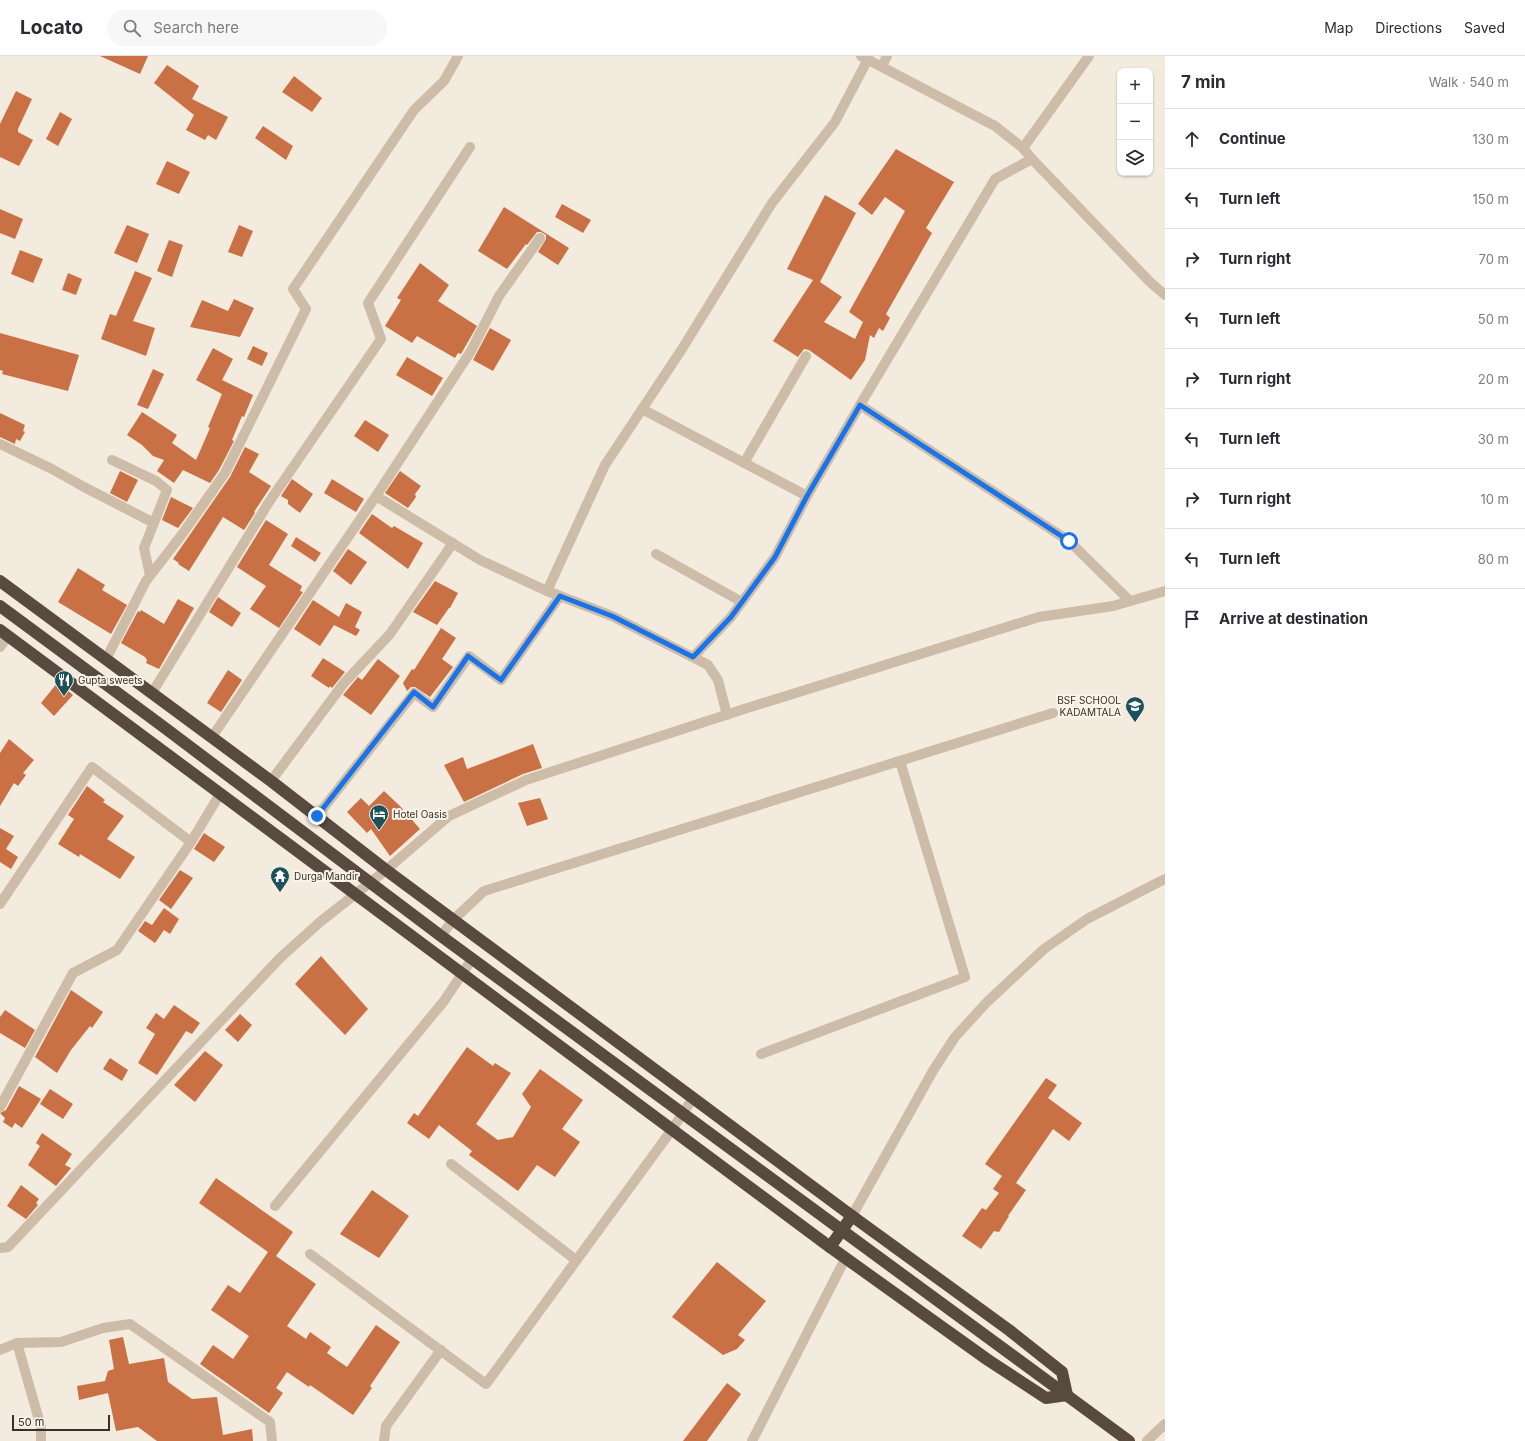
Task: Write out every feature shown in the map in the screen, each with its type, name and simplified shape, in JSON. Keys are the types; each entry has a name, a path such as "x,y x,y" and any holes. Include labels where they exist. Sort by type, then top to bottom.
{"highway":[{"path":"0,581 271,781 453,920 852,1216 1009,1330 1062,1372 1067,1395"},
{"path":"0,606 472,959 1129,1441"},
{"path":"4,633 671,1131 845,1259 988,1360 1046,1398 1067,1395"},
{"path":"830,1248 852,1216"}],"street":[{"path":"106,659 146,581 183,533 228,466 306,309 293,289 414,110 444,81 458,56"},
{"path":"882,66 887,56"},
{"path":"1023,148 1090,56"},
{"path":"547,591 605,465 682,349 772,203 835,122 864,58 995,126 1023,148 1150,282 1165,294"},
{"path":"152,694 269,502 381,339 368,303 470,147"},
{"path":"693,657 731,617 775,557 807,496 860,405 995,180 1032,159"},
{"path":"212,738 376,496 471,352 499,296 540,238"},
{"path":"744,463 806,356"},
{"path":"860,405 1069,541 1130,601"},
{"path":"642,410 807,496"},
{"path":"0,444 52,469 154,523"},
{"path":"112,460 156,481 167,490 144,548 150,575"},
{"path":"376,496 480,560 547,591 612,616 708,665 718,680 727,715"},
{"path":"271,781 344,683 390,634 452,543"},
{"path":"656,554 742,602"},
{"path":"0,1248 8,1247 280,958 320,922 386,870 449,816 526,780 727,715 1039,618 1114,606 1165,591"},
{"path":"317,816 414,692 433,707 468,656 501,680 560,596"},
{"path":"0,646 4,633"},
{"path":"441,936 453,920 484,891 1053,714"},
{"path":"761,1054 965,977 900,761"},
{"path":"0,904 92,767 191,842"},
{"path":"0,1107 73,973 117,950 191,842 220,794"},
{"path":"852,1216 938,1062 955,1037 987,1002 1044,949 1088,919 1165,880"},
{"path":"275,1206 444,1001 472,959"},
{"path":"310,1254 486,1384 671,1131 693,1098"},
{"path":"451,1164 576,1260"},
{"path":"752,1441 845,1259"},
{"path":"0,1350 17,1343 61,1342 103,1328 130,1324 270,1422 272,1441"},
{"path":"17,1343 41,1427 41,1441"},
{"path":"384,1441 386,1426 441,1350"},
{"path":"1147,1441 1165,1424"}],"building":[{"path":"100,56 148,56 140,74"},
{"path":"167,65 199,86 192,99 228,117 216,140 208,135 205,140 186,130 194,115 154,83"},
{"path":"294,76 322,98 312,112 282,92"},
{"path":"16,91 32,99 18,132 33,140 19,166 0,157 0,124"},
{"path":"60,112 72,119 58,146 46,139"},
{"path":"263,126 293,146 286,160 255,138"},
{"path":"896,149 954,182 926,228 932,233 886,314 890,318 883,331 879,328 874,338 870,335 865,360 851,380 809,350 804,349 798,357 773,341 813,280 787,269 825,195 856,213 820,282 842,297 824,322 855,339 863,322 849,312 905,211 885,197 872,215 858,204"},
{"path":"167,161 190,172 179,194 156,184"},
{"path":"562,204 591,220 583,233 555,217"},
{"path":"504,207 569,248 558,265 538,252 546,239 546,235 541,232 537,232 507,269 478,251"},
{"path":"0,209 23,219 15,239 0,233"},
{"path":"127,225 149,234 137,263 114,253"},
{"path":"239,225 253,231 242,257 228,252"},
{"path":"169,240 183,245 172,277 157,271"},
{"path":"20,250 43,259 33,283 11,274"},
{"path":"420,263 449,285 438,301 477,326 461,354 458,353 455,358 417,336 412,343 385,326 401,300 397,298"},
{"path":"135,271 152,278 133,321 155,328 146,356 101,339 110,314 116,316"},
{"path":"68,273 82,279 76,295 62,290"},
{"path":"234,299 254,308 240,337 190,327 202,300 228,311"},
{"path":"490,328 511,340 493,371 473,360"},
{"path":"0,333 79,355 68,391 2,374 3,371 0,370"},
{"path":"253,346 268,353 262,366 247,359"},
{"path":"213,348 233,359 222,380 253,395 232,440 234,441 219,470 210,483 183,470 174,483 157,471 164,460 153,456 142,445 127,435 142,412 177,435 172,443 196,460 210,428 208,427 222,394 196,380"},
{"path":"407,357 443,378 432,396 396,375"},
{"path":"153,369 164,374 148,409 137,405"},
{"path":"0,413 25,425 23,431 25,432 20,441 16,439 15,444 0,437"},
{"path":"365,420 389,435 378,452 354,436"},
{"path":"245,447 259,454 249,472 271,486 244,530 223,517 189,571 173,559 230,477"},
{"path":"120,471 138,480 127,502 110,493"},
{"path":"400,471 421,486 415,494 416,497 408,508 385,493"},
{"path":"292,479 313,494 300,513 288,504 288,500 281,496"},
{"path":"332,479 364,499 356,512 324,493"},
{"path":"171,497 193,508 178,528 162,520"},
{"path":"372,514 392,528 394,526 423,543 408,569 359,533"},
{"path":"266,520 288,534 269,565 302,586 300,591 303,592 279,628 250,609 266,586 237,567"},
{"path":"296,537 321,553 315,562 291,546"},
{"path":"348,549 367,562 351,585 333,571"},
{"path":"78,568 105,585 102,590 127,605 111,634 58,602"},
{"path":"435,581 458,593 450,608 437,625 413,612"},
{"path":"218,597 241,613 232,627 209,612"},
{"path":"178,599 194,608 159,669 146,663 147,660 145,657 121,643 138,611 140,612 141,610 164,624"},
{"path":"313,600 339,617 346,603 362,612 355,627 360,630 356,636 334,625 320,646 294,629"},
{"path":"441,628 456,638 442,659 453,667 430,697 415,687 411,687 407,691 403,683 412,669 414,670"},
{"path":"323,658 345,672 332,688 330,686 329,688 311,676"},
{"path":"378,659 400,676 371,715 343,695 358,677 362,680"},
{"path":"228,670 242,680 221,712 207,703"},
{"path":"58,682 73,695 54,716 41,703"},
{"path":"9,739 34,760 23,773 26,775 18,786 14,783 0,806 0,753"},
{"path":"533,744 542,768 523,774 464,802 444,765 463,757 467,769"},
{"path":"87,786 105,800 103,802 124,816 107,839 135,857 120,879 80,854 79,857 58,844 74,819 68,815"},
{"path":"384,791 400,806 420,829 390,856 371,829 367,833 347,812 361,798 369,806"},
{"path":"540,798 548,819 527,826 518,803"},
{"path":"0,828 14,836 6,849 18,857 11,869 0,862"},
{"path":"204,833 225,847 214,862 194,849"},
{"path":"180,870 193,878 171,909 159,900"},
{"path":"164,908 179,919 170,934 164,930 155,943 138,931 145,921 152,925"},
{"path":"321,956 368,1009 345,1035 295,984"},
{"path":"71,990 103,1012 92,1028 90,1026 71,1050 57,1073 35,1057"},
{"path":"174,1005 200,1023 192,1034 186,1031 157,1075 138,1063 155,1034 146,1028 156,1013 164,1019"},
{"path":"5,1010 35,1030 25,1048 0,1033 0,1017"},
{"path":"240,1014 252,1025 238,1042 225,1030"},
{"path":"467,1047 493,1066 495,1063 511,1073 476,1124 498,1140 513,1137 531,1107 522,1094 540,1069 583,1100 562,1129 580,1142 555,1177 537,1165 518,1191 469,1155 472,1151 439,1125 429,1139 407,1123 414,1113 418,1116"},
{"path":"205,1051 223,1065 195,1102 174,1085"},
{"path":"110,1058 128,1070 122,1081 103,1069"},
{"path":"1046,1078 1057,1085 1048,1098 1082,1123 1069,1141 1053,1129 1016,1183 1026,1190 999,1232 994,1231 981,1249 962,1236 982,1208 986,1210 999,1193 993,1189 1002,1176 985,1164"},
{"path":"19,1086 41,1099 22,1128 15,1123 12,1128 3,1122 5,1118 0,1113 6,1110"},
{"path":"50,1089 73,1104 63,1119 40,1104"},
{"path":"42,1133 72,1154 65,1165 71,1168 56,1186 28,1165 40,1146 36,1143"},
{"path":"216,1178 293,1232 276,1256 316,1284 287,1326 306,1339 310,1332 331,1347 327,1353 347,1367 376,1325 400,1342 370,1386 372,1388 353,1415 310,1385 309,1387 287,1372 276,1388 283,1393 269,1413 200,1364 213,1345 233,1359 249,1336 211,1310 228,1285 240,1293 268,1252 199,1203"},
{"path":"21,1185 39,1199 36,1203 38,1205 26,1219 7,1206"},
{"path":"372,1190 409,1216 379,1258 340,1234"},
{"path":"717,1262 766,1301 738,1335 745,1340 737,1349 723,1355 672,1317"},
{"path":"123,1337 129,1364 164,1358 168,1382 192,1399 217,1397 223,1435 252,1429 253,1441 157,1441 138,1427 116,1431 108,1393 79,1400 77,1386 105,1381 108,1371 114,1369 109,1340"},
{"path":"727,1383 741,1394 707,1441 683,1441"}],"place":[{"name":"Gupta sweets","path":"64,697"},
{"name":"BSF SCHOOL KADAMTALA","path":"1135,723"},
{"name":"Hotel Oasis","path":"379,831"},
{"name":"Durga Mandir","path":"280,893"}],"route":[{"path":"317,816 414,692 433,707 468,656 501,680 560,596 612,616 693,657 731,617 775,557 807,496 860,405 1069,541"}]}
